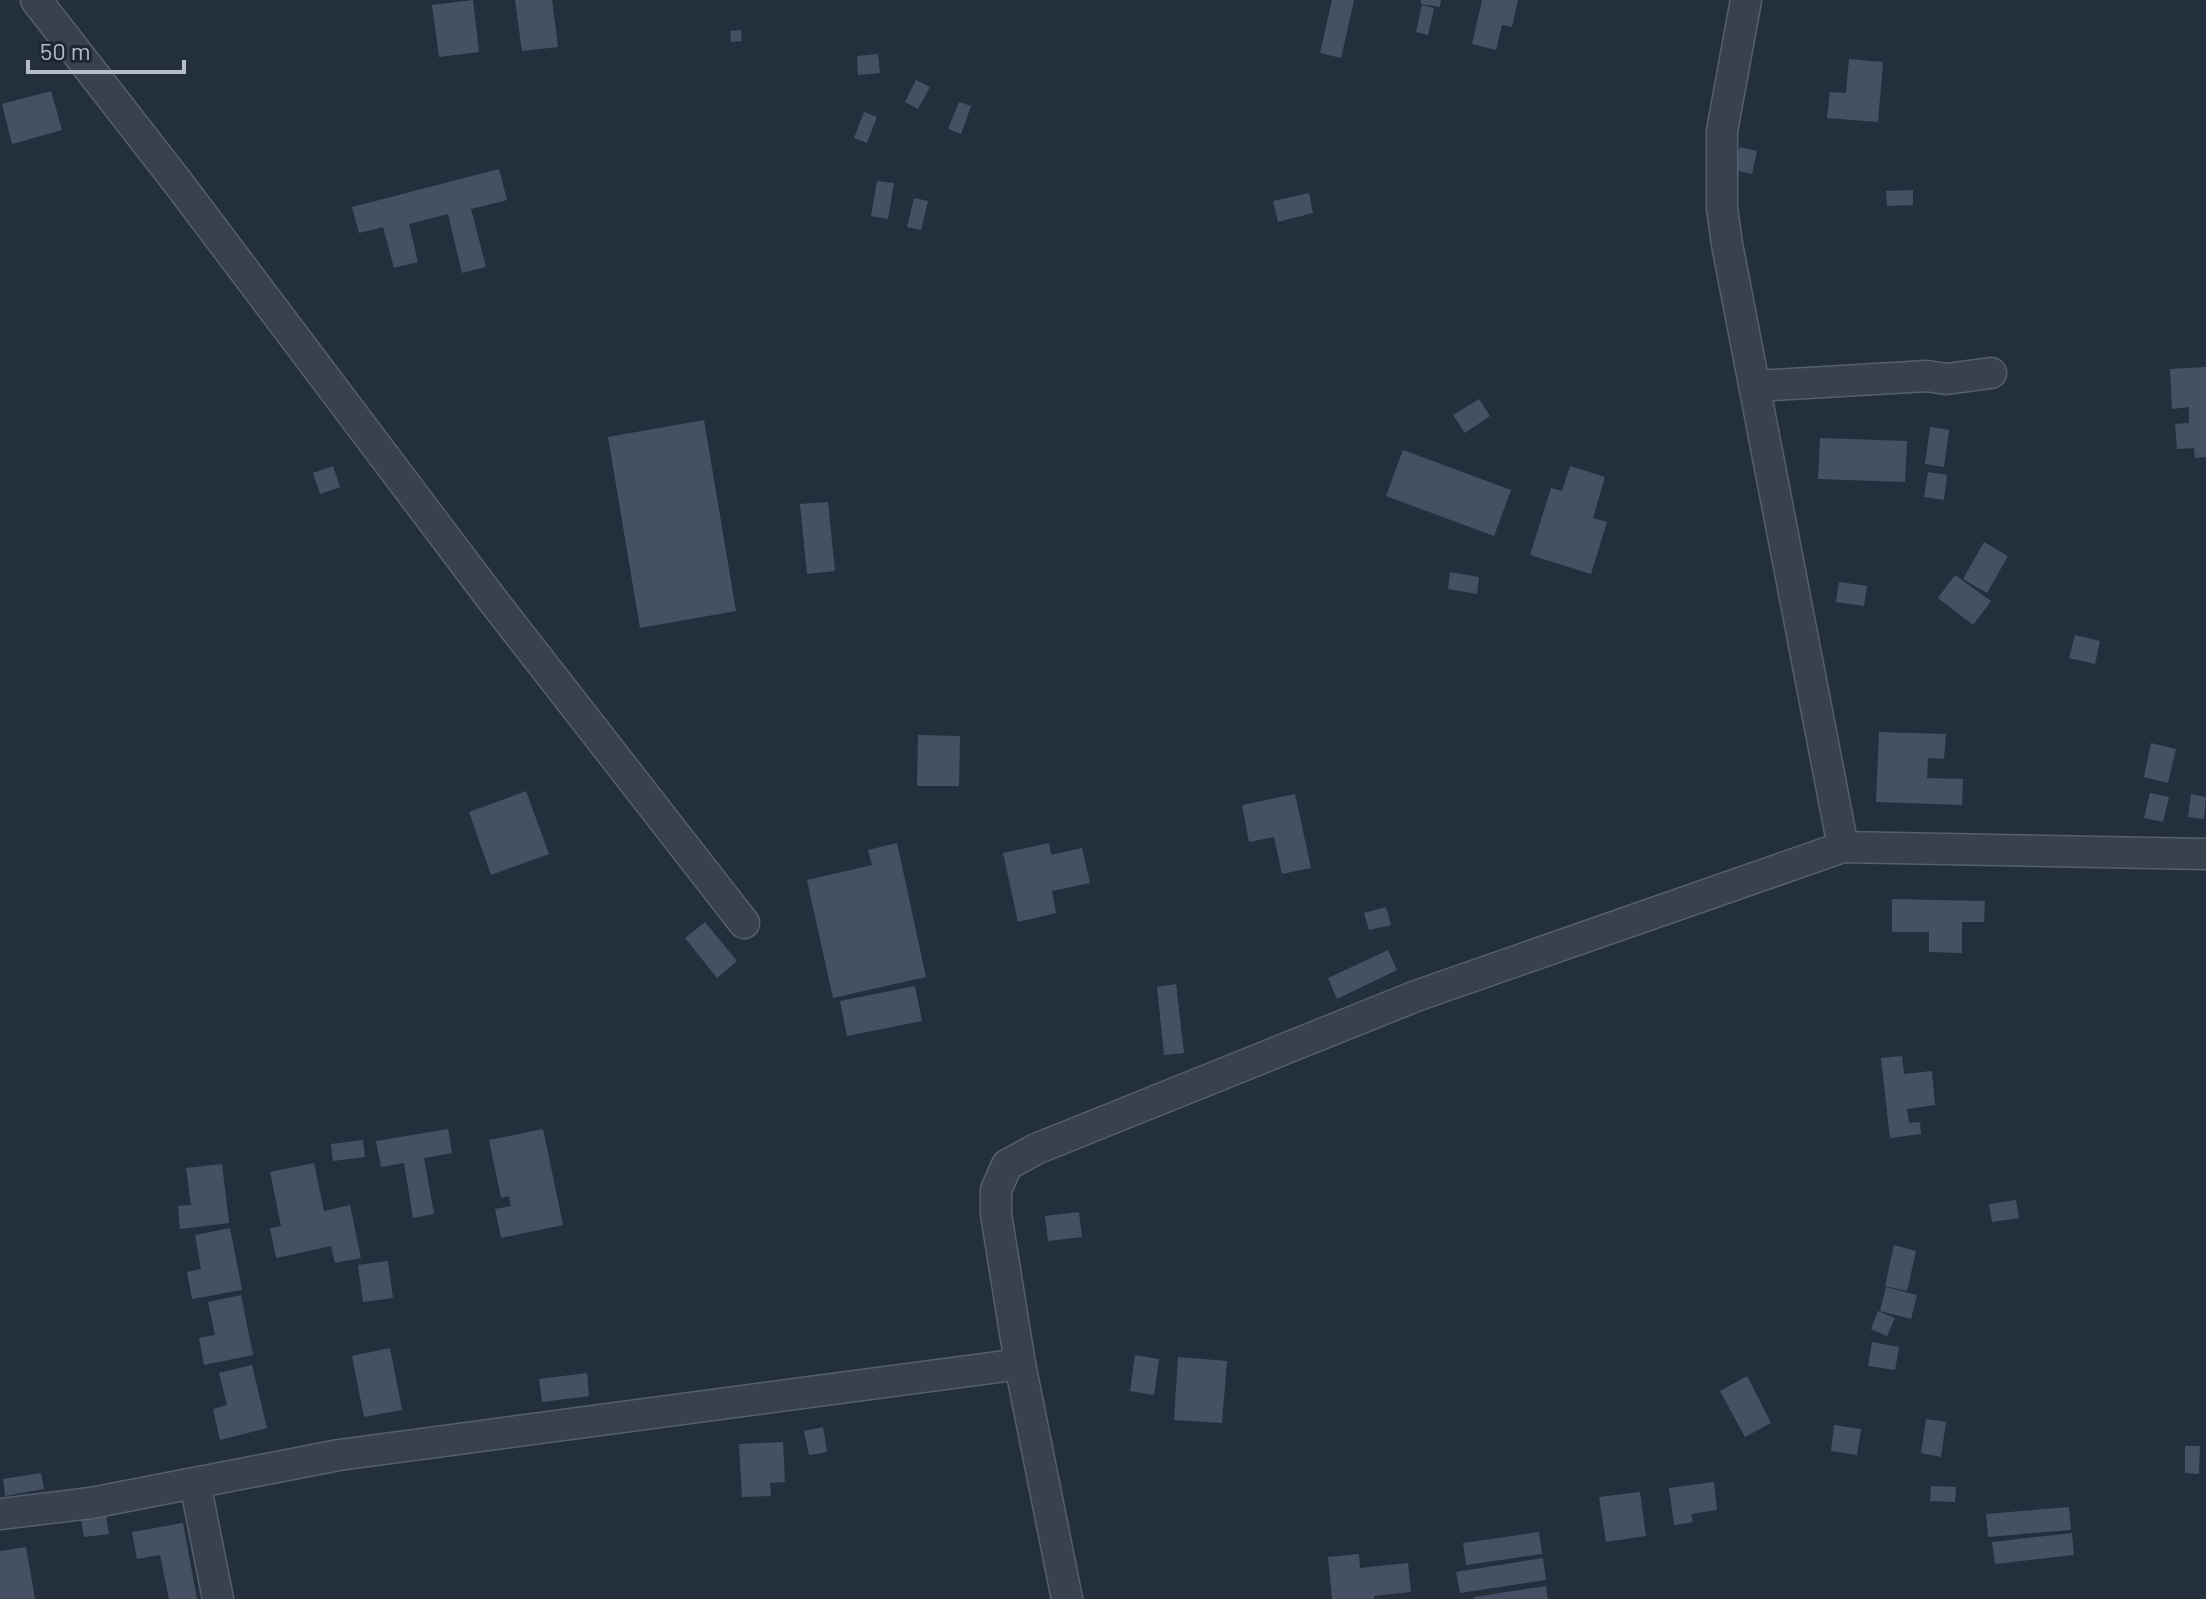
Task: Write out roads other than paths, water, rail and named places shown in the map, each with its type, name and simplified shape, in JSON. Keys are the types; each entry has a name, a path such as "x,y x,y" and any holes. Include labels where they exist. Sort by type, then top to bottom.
{"street":[{"path":"36,0 491,598 744,923"},
{"path":"1746,0 1722,131 1722,208 1843,847"},
{"path":"1755,386 1927,376 1946,379 1991,373"},
{"path":"1067,1599 1020,1364 996,1214 996,1190 1007,1165 1036,1149 1416,996 1843,847 2206,854"},
{"path":"0,1514 91,1503 339,1455 1020,1364"},
{"path":"195,1483 218,1599"}]}
